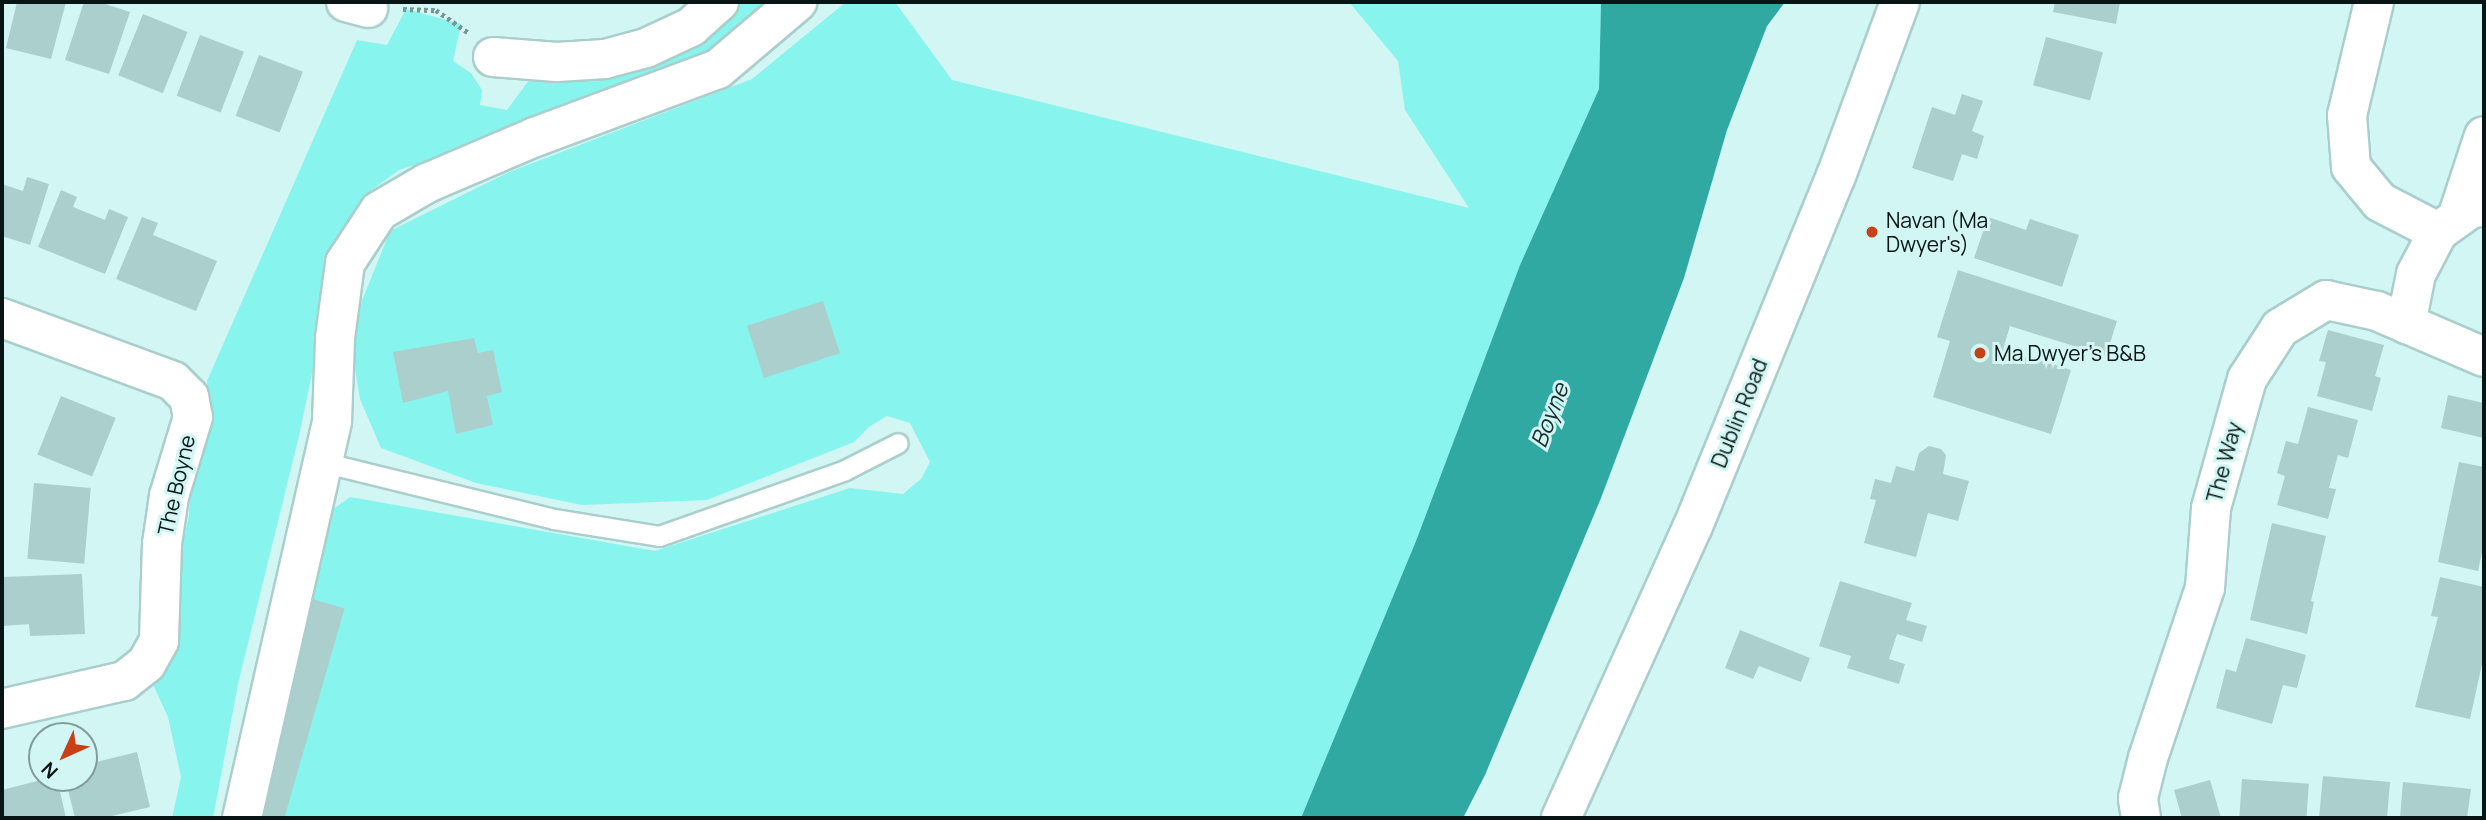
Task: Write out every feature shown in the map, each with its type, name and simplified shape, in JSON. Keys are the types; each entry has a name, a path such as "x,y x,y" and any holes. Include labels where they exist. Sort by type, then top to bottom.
{"street":[{"path":"494,57 557,62 615,56 646,48 691,27 719,2"},
{"path":"242,818 332,421 335,338 345,263 379,211 426,183 535,137 718,69 797,2"},
{"name":"Dublin Road","path":"1561,818 1698,514 1836,176 1900,2"},
{"path":"2374,2 2347,115 2351,167 2380,202 2460,219"},
{"path":"2406,324 2416,274 2460,219 2484,136"},
{"name":"The Way","path":"2141,818 2138,798 2148,758 2205,588 2211,508 2247,379 2280,328 2326,300 2377,311 2484,357"},
{"name":"The Boyne","path":"2,318 173,381 189,397 193,417 169,496 162,544 159,641 146,664 124,681 2,709"}],"lane":[{"path":"322,463 554,519 659,536 845,470 898,443"}],"path":[{"path":"357,5 436,10 461,24 494,57"}],"shaded area":[{"path":"743,2 774,2 712,51 668,73 487,141 399,170 365,195 342,230 299,436 238,684 213,818 172,818 181,777 168,717 151,680 176,634 181,553 189,515 190,491 209,405 207,381 357,40 387,45 406,9 461,24 453,61 471,73 482,90 480,105 507,110 529,80 590,78 652,65 710,37"},
{"path":"846,2 895,2 952,80 1469,208 1405,110 1398,61 1349,2 1601,2 1599,89 1520,265 1416,541 1301,818 262,818 325,515 350,497 655,551 850,488 903,494 921,479 930,462 910,423 887,416 870,426 854,442 707,500 582,505 476,483 381,448 360,399 349,333 390,231 507,173 752,79"}],"water":[{"name":"Boyne","path":"1601,2 1785,2 1767,26 1727,130 1684,278 1601,498 1485,775 1463,818 1301,818 1416,541 1520,265 1599,89"}],"building":[{"path":"17,2 66,2 51,59 6,48"},
{"path":"84,2 99,2 130,12 109,74 65,60"},
{"path":"2055,2 2120,2 2116,24 2053,12"},
{"path":"143,14 188,32 163,93 118,75"},
{"path":"200,35 244,52 221,113 177,96"},
{"path":"2046,37 2103,52 2090,101 2033,85"},
{"path":"259,55 303,72 280,133 236,116"},
{"path":"1962,94 1983,101 1972,131 1984,136 1977,159 1962,154 1953,181 1912,168 1932,107 1955,115"},
{"path":"27,177 49,184 30,245 2,236 2,184 23,191"},
{"path":"61,190 77,197 73,207 105,220 109,209 128,217 105,274 38,247"},
{"path":"142,217 158,223 153,235 217,261 196,311 116,279"},
{"path":"1988,217 2026,230 2030,219 2079,235 2062,287 1974,258"},
{"name":"Ma Dwyer's B&B","path":"1958,270 2117,321 2106,356 2010,326 2003,349 2071,370 2051,434 1933,397 1950,341 1937,337"},
{"path":"823,301 840,353 764,378 747,326"},
{"path":"2328,330 2384,345 2375,376 2381,378 2372,411 2317,396 2326,362 2319,361"},
{"path":"474,338 478,353 493,350 502,392 487,396 493,425 456,434 448,391 403,403 393,352"},
{"path":"2448,395 2484,403 2484,438 2441,428"},
{"path":"61,396 116,418 92,477 37,454"},
{"path":"2308,407 2358,420 2348,458 2338,455 2329,488 2336,489 2328,519 2277,505 2285,476 2277,473 2286,441 2298,444"},
{"path":"1929,446 1941,449 1946,455 1943,474 1969,481 1958,521 1928,513 1916,557 1864,543 1876,500 1870,499 1875,479 1891,483 1896,466 1914,471 1919,453"},
{"path":"2459,462 2484,467 2484,543 2478,571 2438,562"},
{"path":"34,483 91,488 84,564 27,559"},
{"path":"2272,523 2326,536 2311,601 2314,602 2307,634 2250,620"},
{"path":"82,574 85,634 30,636 29,624 3,626 2,577"},
{"path":"2440,577 2484,587 2484,655 2470,719 2415,707 2438,617 2431,616"},
{"path":"1840,581 1912,603 1906,620 1927,626 1922,642 1897,634 1889,659 1905,664 1899,684 1847,668 1851,656 1819,646"},
{"path":"309,598 345,608 284,818 271,818 248,811"},
{"path":"1740,630 1810,658 1801,682 1759,666 1753,679 1725,668"},
{"path":"2246,638 2306,655 2297,688 2283,685 2272,724 2216,708 2226,669 2236,672"},
{"path":"137,752 150,807 103,818 75,818 68,792 98,792 98,762"},
{"path":"2323,776 2390,782 2387,818 2319,818"},
{"path":"2242,779 2309,784 2306,818 2239,818"},
{"path":"2210,780 2221,818 2182,818 2174,790"},
{"path":"2403,782 2471,789 2467,818 2400,818"},
{"path":"28,783 28,792 60,792 66,818 2,818 2,790"}],"place":[{"name":"Navan (Ma Dwyer's)","path":"1872,232"},
{"name":"Ma Dwyer's B&B","path":"1980,353"}]}
